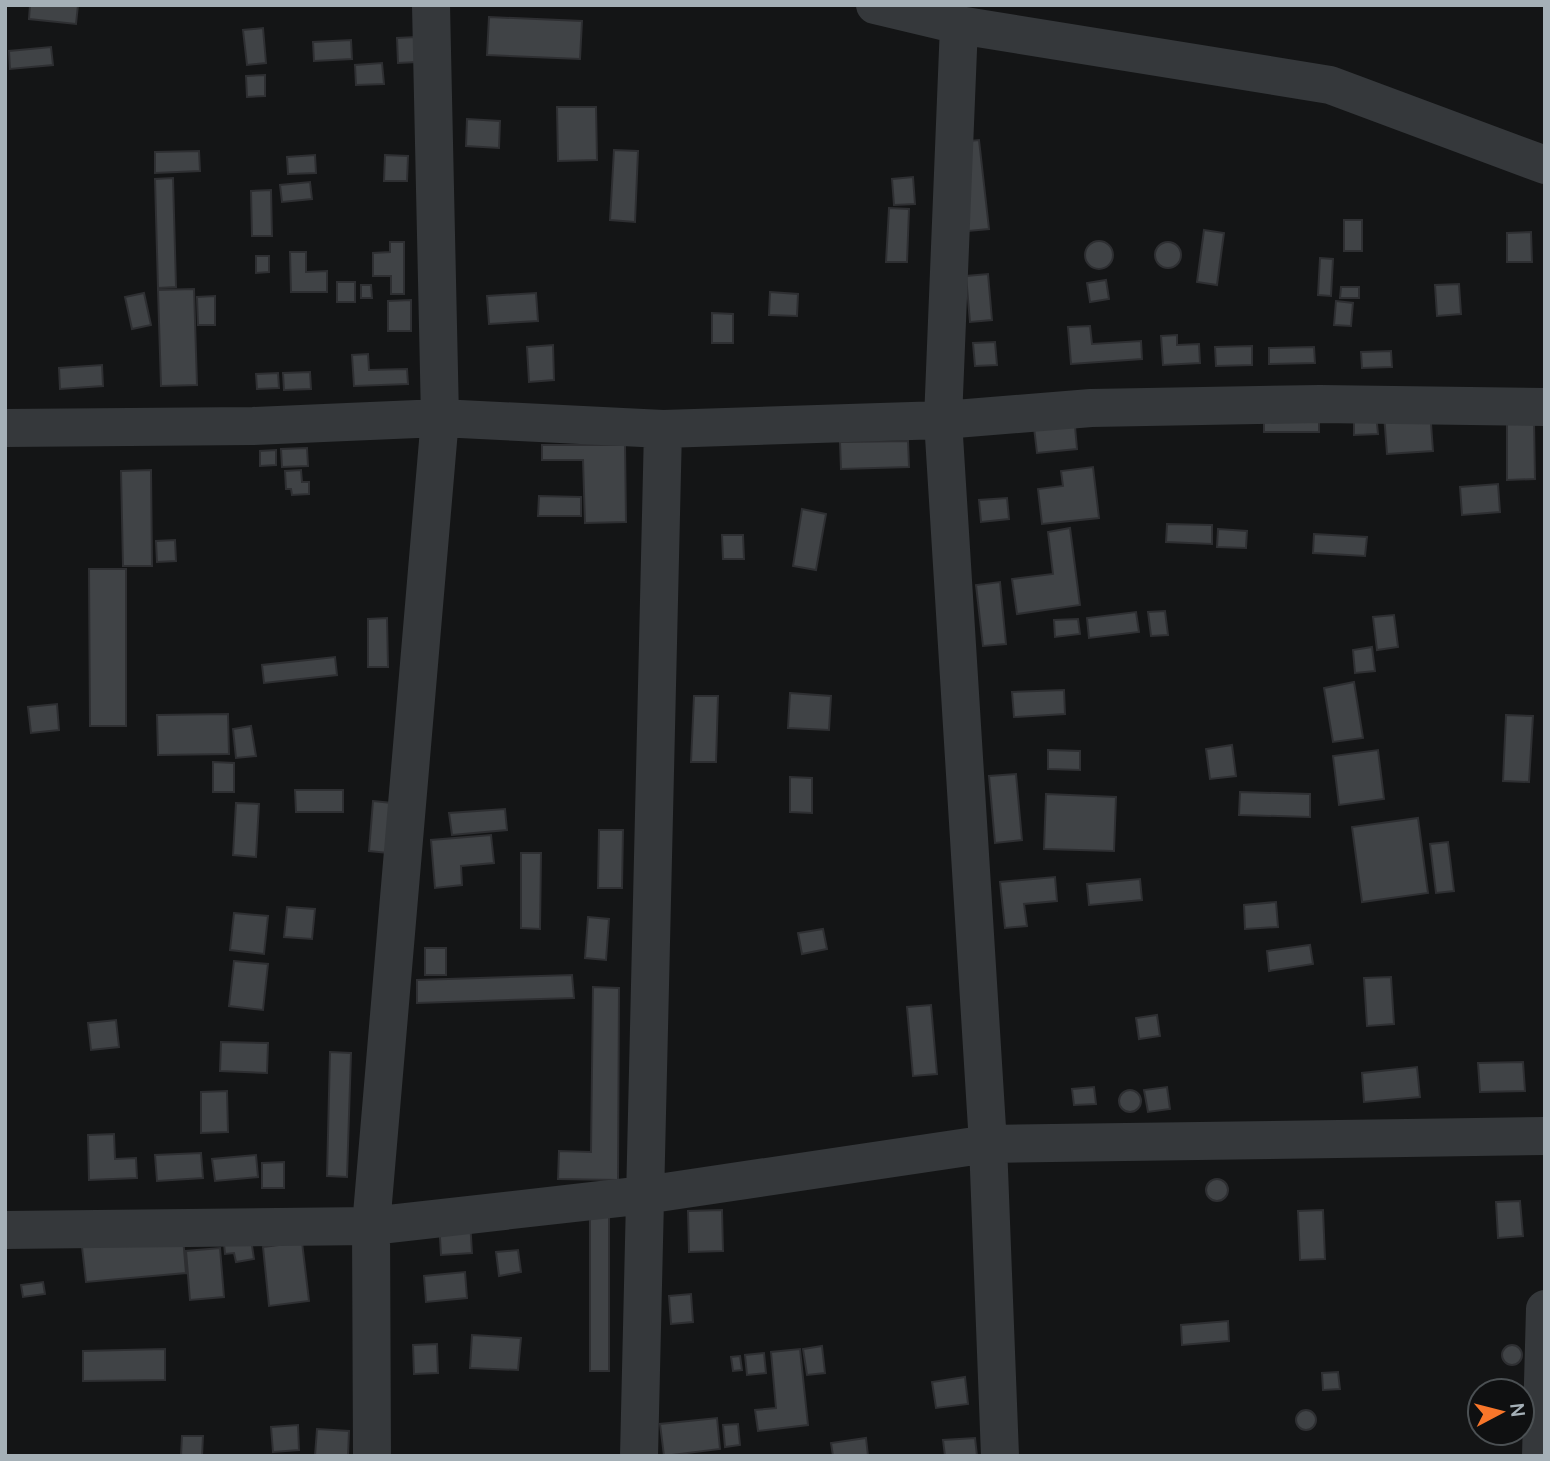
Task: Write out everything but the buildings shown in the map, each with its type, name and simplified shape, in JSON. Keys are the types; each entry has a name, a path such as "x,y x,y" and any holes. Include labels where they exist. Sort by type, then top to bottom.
{"street":[{"path":"372,1456 371,1226 440,418 431,5"},
{"path":"876,5 959,25 1330,85 1545,165"},
{"path":"959,25 943,420 988,1144 1000,1456"},
{"path":"5,428 253,426 440,418 663,429 943,420 1091,408 1320,404 1545,407"},
{"path":"639,1456 663,429"},
{"path":"5,1230 371,1226 645,1195 988,1144 1545,1136"},
{"path":"1541,1456 1545,1309"}]}
